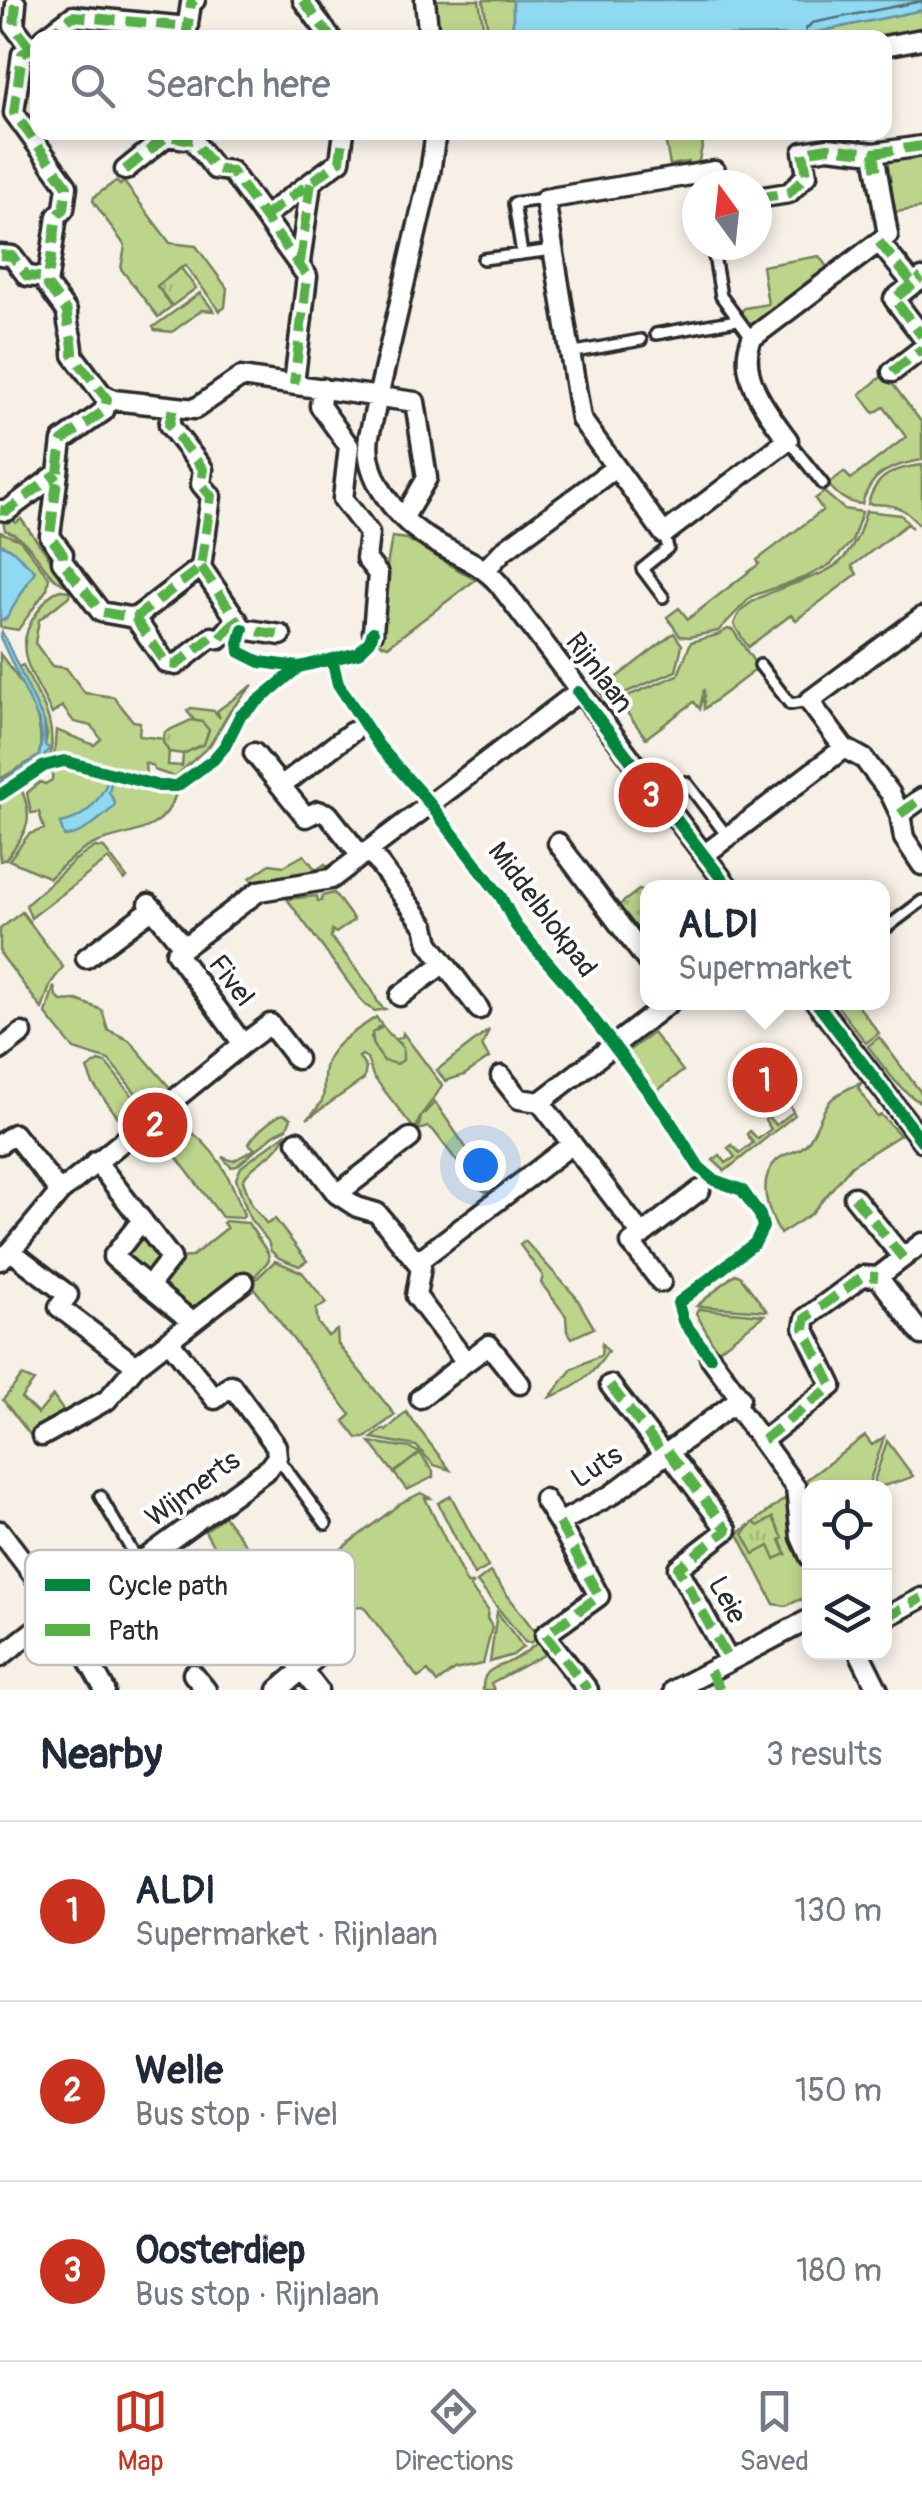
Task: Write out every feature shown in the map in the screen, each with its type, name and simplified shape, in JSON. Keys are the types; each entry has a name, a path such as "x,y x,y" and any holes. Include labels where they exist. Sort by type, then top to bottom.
{"street":[{"path":"187,30 190,3 195,0"},
{"path":"303,0 325,30"},
{"path":"426,0 428,30"},
{"path":"16,4 14,26 30,38"},
{"path":"54,30 73,16 136,30"},
{"path":"141,30 140,20 179,30"},
{"path":"892,45 922,39"},
{"path":"30,48 22,54 14,113 30,135"},
{"path":"34,140 67,186 64,209 57,216 47,286 67,312 66,330 74,341 73,355 107,398 196,409 242,377 416,402 426,478 404,517"},
{"path":"125,170 160,140"},
{"path":"193,140 216,168 231,171 307,276 294,384"},
{"path":"265,216 340,161 343,140"},
{"name":"Rijnlaan","path":"435,140 368,444 369,462 380,486 424,536 485,570 499,584 723,880"},
{"path":"772,196 789,193 807,174 803,152 828,148 874,154 922,146"},
{"path":"682,176 544,199 580,419 664,534 788,440 756,395 748,351 752,338 888,236 874,154"},
{"path":"300,262 311,182"},
{"path":"879,242 917,281 894,299 922,336"},
{"path":"0,254 12,256 27,276 48,278"},
{"path":"892,372 922,349"},
{"path":"322,388 320,406 349,446 343,499 369,533 366,559 378,574 373,632"},
{"path":"107,398 104,410 62,441 50,536 63,554 62,561 101,612 135,618 166,663 176,664 212,637 220,639 237,619"},
{"path":"173,408 170,425 203,469 201,484 210,496 201,567 243,629 281,635"},
{"path":"485,570 504,550 614,468"},
{"path":"0,510 7,511 58,473"},
{"path":"135,618 201,567"},
{"path":"922,617 809,701 844,748 864,759 890,792 900,814 904,838 922,865"},
{"name":"Fivel","path":"6,1256 60,1192 243,1044 176,954 259,890 322,883 578,692"},
{"path":"281,786 352,732"},
{"path":"704,855 844,748"},
{"path":"254,753 306,817 318,810 328,814 365,853 424,926 429,943 479,1009"},
{"path":"900,814 922,798"},
{"path":"558,843 640,951"},
{"name":"Fivel","path":"86,958 151,906 184,947"},
{"path":"400,996 444,963"},
{"path":"540,1102 660,1010"},
{"path":"822,1010 922,1141"},
{"path":"243,1044 270,1024 297,1060"},
{"path":"0,1050 22,1033"},
{"path":"501,1076 519,1099 540,1102 642,1235"},
{"path":"0,1144 14,1134 60,1192"},
{"path":"337,1194 410,1138"},
{"path":"297,1141 337,1194 377,1213 421,1267 416,1296 466,1362"},
{"path":"417,1262 572,1144"},
{"path":"96,1161 171,1258 149,1286"},
{"path":"661,1282 630,1243 700,1190"},
{"path":"854,1197 903,1258"},
{"path":"142,1220 112,1257 191,1322"},
{"path":"763,1440 832,1386 804,1328 806,1318 863,1276 878,1277 922,1243"},
{"path":"6,1256 68,1295 59,1307 136,1366"},
{"path":"878,1277 922,1335"},
{"path":"42,1436 106,1400 136,1366 244,1282"},
{"name":"Wijmerts","path":"156,1550 268,1469 277,1457 276,1446 231,1385 215,1399 170,1342"},
{"path":"420,1398 489,1345 520,1384"},
{"path":"710,1356 740,1398 734,1403 796,1488 802,1539"},
{"name":"Luts","path":"610,1385 727,1530"},
{"name":"Luts","path":"558,1523 611,1495 734,1403"},
{"name":"Luts","path":"544,1499 599,1596 545,1636 588,1690"},
{"name":"Leie","path":"727,1530 678,1568 729,1661"},
{"path":"0,1531 25,1564"},
{"path":"892,1614 922,1598"},
{"name":"Leie","path":"674,1690 802,1622"},
{"name":"Wijmerts","path":"0,1657 25,1637"},
{"path":"863,1660 878,1690"},
{"path":"92,1665 106,1690"},
{"path":"298,1665 318,1690"},
{"path":"278,1690 306,1665"},
{"path":"710,1671 720,1690"},
{"path":"193,1674 206,1690"}],"lane":[{"path":"522,254 514,203 544,199"},
{"path":"482,259 553,250"},
{"path":"716,260 721,296 752,338"},
{"path":"656,334 737,320"},
{"path":"570,353 641,340"},
{"path":"788,440 823,484"},
{"path":"663,597 642,569 668,548 664,534"},
{"path":"760,665 790,704 809,701"},
{"path":"686,782 728,837"},
{"path":"890,926 922,901"},
{"path":"277,1457 326,1524"},
{"name":"Wijmerts","path":"100,1496 132,1550"}],"green space":[{"path":"433,0 479,0 484,30 435,30"},
{"path":"483,0 513,0 513,30 488,30"},
{"path":"922,10 922,35 892,36 892,30 827,30"},
{"path":"665,140 703,140 698,165 691,170 689,162 670,165"},
{"path":"922,151 922,208 889,213 882,163 885,158"},
{"path":"116,181 120,185 124,182 170,243 196,246 227,288 225,307 220,311 185,265 157,286 172,306 158,317 121,269 125,246 93,201"},
{"path":"819,256 830,271 752,330 739,313 768,304 762,266"},
{"path":"181,268 196,288 172,306 157,286"},
{"path":"200,293 214,311 202,310 172,332 155,330 153,327"},
{"path":"885,374 922,423 922,460 901,464 877,477 862,504 843,498 828,484 844,472 851,479 906,437 884,407 874,413 860,394"},
{"path":"922,465 922,520 918,524 896,507 868,504 881,480 903,468"},
{"path":"824,492 844,509 862,512 852,541 831,564 752,596 718,631 680,636 667,617 679,608 688,619 759,564 757,560 823,510 815,499"},
{"path":"866,511 901,515 912,528 907,524 852,566 857,574 796,620 791,615 748,647 734,625 740,613 765,595 841,561 857,538"},
{"path":"8,513 16,523 21,519 70,586 54,577 24,543 5,530 2,517"},
{"path":"0,532 20,540 49,577 47,589 18,630 0,627 0,620 6,619 11,549 0,544"},
{"path":"392,537 407,539 475,580 388,646 374,641"},
{"path":"61,590 70,591 69,596 39,620 35,643 52,666 66,668 85,693 114,697 133,721 140,722 139,736 164,739 169,750 168,765 182,766 183,754 190,749 202,722 195,721 187,711 214,711 220,718 217,711 253,685 230,711 210,745 175,777 145,763 146,776 172,783 78,760 54,759 56,730 94,745 101,739 92,726 74,722 62,706 52,714 27,663 25,639 29,626 48,598"},
{"path":"733,630 758,668 704,709 704,689 700,709 694,702 646,738 622,706 625,697 678,675 691,642"},
{"path":"674,633 682,645 676,671 606,701 599,691 608,684 616,684 613,680"},
{"path":"0,654 31,701 41,742 39,756 0,779"},
{"path":"23,665 46,710 52,745 50,760 16,780 42,759 47,734 18,667"},
{"path":"191,720 202,722 209,730 204,744 183,754 169,752 163,742 165,732"},
{"path":"53,767 73,767 176,794 170,808 153,825 88,847 50,878 9,860 29,834 44,829 39,812 31,813 27,793 40,782 52,780"},
{"path":"20,786 27,826 6,859 0,861 0,799"},
{"path":"95,847 104,848 127,878 124,880 108,859 31,918 26,905"},
{"path":"304,855 316,870 325,864 330,870 313,877 255,884 250,878 270,864 284,866"},
{"path":"640,889 640,944 614,909"},
{"path":"334,893 354,920 336,933 332,930 331,938 385,1009 375,1011 365,1005 287,899 317,896 321,901 322,896"},
{"path":"22,912 63,967 51,983 42,1009 0,953 0,929"},
{"path":"54,986 61,1001 77,1000 102,1010 108,1030 129,1040 171,1089 147,1107 109,1060 74,1049 46,1014"},
{"path":"840,1010 861,1010 879,1033 866,1043"},
{"path":"376,1017 383,1027 378,1027 371,1037 384,1061 401,1044 395,1040 403,1033 442,1085 415,1130 373,1076 367,1058 362,1055 359,1057 366,1068 364,1079 307,1119 324,1095 325,1068 332,1052"},
{"path":"383,1027 403,1048 403,1060 397,1064 384,1061 374,1047 372,1033"},
{"path":"489,1030 482,1046 489,1058 464,1075 445,1081 437,1070"},
{"path":"653,1033 683,1071 654,1093 624,1054"},
{"path":"879,1037 922,1094 922,1103 899,1086 868,1046"},
{"path":"99,1061 106,1063 144,1110 124,1125 93,1084 87,1069"},
{"path":"861,1083 858,1088 877,1117 881,1115 900,1135 852,1165 811,1214 780,1234 766,1197 770,1168 781,1157 806,1144 831,1099"},
{"path":"435,1102 469,1152 479,1180 489,1194 476,1186 433,1130 418,1130 421,1117"},
{"path":"788,1102 795,1115 725,1171 713,1160 720,1155 726,1163 735,1157 728,1148 732,1145 740,1153 753,1143 747,1134 750,1131 758,1139 771,1129 765,1120 768,1117 776,1125 793,1112"},
{"path":"284,1114 291,1118 287,1128 237,1166 231,1167 222,1157 233,1161 255,1149 249,1144 255,1136"},
{"path":"181,1125 203,1142 220,1164 239,1201 242,1218 222,1217 162,1138"},
{"path":"285,1134 277,1148 243,1181 252,1205 267,1224 275,1219 307,1261 299,1266 271,1251 250,1219 236,1179 241,1167"},
{"path":"225,1221 248,1223 269,1260 255,1276 193,1315 157,1286 179,1258 191,1257 227,1228"},
{"path":"141,1230 162,1257 148,1281 119,1257"},
{"path":"525,1241 576,1297 594,1328 572,1338 566,1316 541,1283 543,1276 520,1245"},
{"path":"275,1261 302,1272 327,1303 316,1309 318,1323 328,1336 337,1330 338,1344 395,1415 365,1438 357,1438 344,1421 351,1415 254,1288 254,1281"},
{"path":"735,1274 767,1311 697,1306"},
{"path":"698,1309 764,1315 717,1351 696,1313"},
{"path":"602,1344 608,1351 597,1367 576,1385 550,1397 572,1369 601,1355"},
{"path":"22,1376 34,1381 21,1398 38,1414 53,1396 67,1416 31,1436 3,1400"},
{"path":"406,1412 450,1470 434,1465 416,1446 372,1438"},
{"path":"865,1436 872,1445 884,1437 870,1480 806,1480"},
{"path":"887,1441 913,1476 892,1483 874,1480"},
{"path":"370,1442 410,1448 420,1453 394,1473"},
{"path":"420,1453 433,1477 407,1490 394,1473"},
{"path":"421,1493 430,1498 425,1498 467,1584 473,1584 470,1587 488,1610 492,1627 483,1664 454,1670 437,1683 428,1671 418,1678 363,1606 355,1607 355,1550 340,1550 401,1503"},
{"path":"791,1494 797,1546 802,1556 802,1600 786,1606 774,1604 738,1534 749,1525 769,1546 786,1553 773,1518 757,1527 754,1522"},
{"path":"451,1496 488,1567 474,1575 438,1503"},
{"path":"224,1516 250,1550 216,1550 205,1531"},
{"path":"773,1518 786,1554 775,1559 769,1546 754,1554 743,1534 754,1522 758,1526"},
{"path":"490,1572 539,1637 530,1643 525,1642 477,1582"},
{"path":"497,1612 523,1647 513,1655 490,1662"},
{"path":"542,1639 551,1651 491,1683 494,1690 483,1690 488,1672 519,1657"}],"water":[{"path":"513,0 922,0 922,10 827,30 513,30"},
{"path":"0,544 35,571 6,619 0,620"},
{"path":"2,632 44,722 45,746 50,748 42,759 0,787 0,782 39,756 42,738 40,723 0,637"},
{"path":"109,778 113,808 84,830 64,836 60,823 77,818 90,808"}],"marked path":[{"path":"187,30 191,3 195,0"},
{"path":"303,0 325,30"},
{"path":"16,4 14,26 30,48"},
{"path":"55,30 73,16 188,27"},
{"path":"30,48 22,54 14,113 30,135"},
{"path":"34,140 67,186 64,209 57,216 47,285 67,312 73,355 107,399 104,411 62,441 50,536 63,554 62,561 101,612 135,618 201,567 211,496 201,484 203,469 169,425 173,408"},
{"path":"125,170 162,140"},
{"path":"193,140 215,169 231,171 307,276 294,384"},
{"path":"265,216 340,161 343,140"},
{"path":"874,153 922,146"},
{"path":"772,196 789,193 807,175 803,152 828,148 874,153 877,173"},
{"path":"300,262 311,183"},
{"path":"879,242 913,284 922,277"},
{"path":"0,255 12,256 27,276 47,278"},
{"path":"913,284 894,299 922,336"},
{"path":"892,372 922,349"},
{"path":"0,510 7,511 58,473"},
{"path":"201,567 243,629 281,635"},
{"path":"135,618 166,663 176,665 212,637 220,639 237,619"},
{"path":"900,814 922,798"},
{"path":"854,1197 903,1258"},
{"path":"763,1440 832,1386 804,1328 806,1318 863,1276 878,1277"},
{"path":"610,1385 664,1455"},
{"path":"668,1451 727,1530 678,1568 729,1661"},
{"path":"559,1523 599,1596 545,1635 588,1690"},
{"path":"892,1614 922,1598"},
{"path":"710,1671 720,1690"}],"cycle path":[{"path":"243,629 240,652 260,662 299,667 358,653 373,632"},
{"name":"Middelblokpad","path":"332,659 338,684 379,746 430,804 501,897 516,926 614,1046 699,1167 714,1180 742,1190 760,1215 763,1227 755,1243 678,1303 683,1321 710,1357"},
{"path":"0,795 44,766 64,761 159,786 177,786 213,760 240,716 299,667"},
{"path":"578,692 723,880"},
{"path":"822,1010 922,1141"}],"place":[{"name":"Oosterdiep","path":"651,795"},
{"name":"ALDI","path":"765,1080"},
{"name":"Welle","path":"155,1125"}]}
